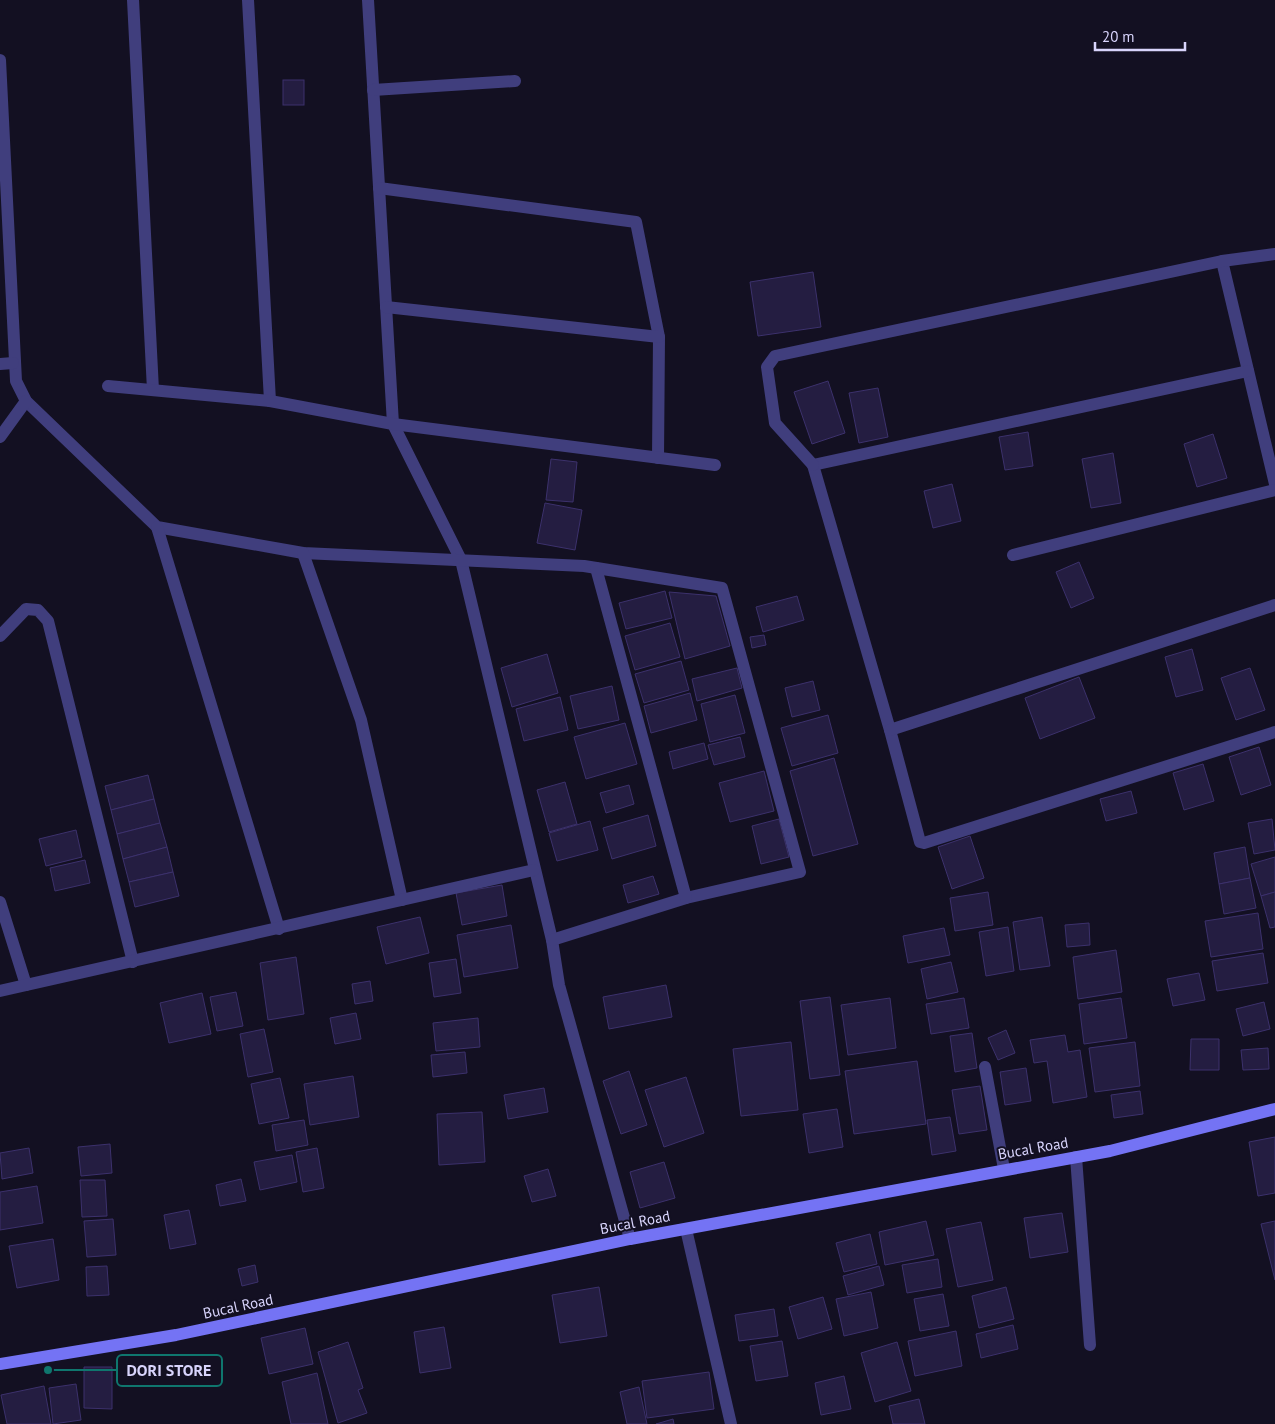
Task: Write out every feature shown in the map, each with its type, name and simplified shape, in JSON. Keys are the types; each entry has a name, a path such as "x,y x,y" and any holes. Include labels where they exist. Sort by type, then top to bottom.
{"street":[{"path":"133,0 153,390"},
{"path":"248,0 270,401"},
{"path":"368,0 393,424 461,560 552,940 559,985 630,1239"},
{"path":"0,60 16,381 26,401 157,527 280,929"},
{"path":"373,90 515,81"},
{"path":"379,188 636,222 659,337 658,458"},
{"path":"1275,254 1222,261 775,356 767,367 775,423 813,465 890,730 917,840 922,843 1275,732"},
{"path":"1222,261 1275,484"},
{"path":"386,307 659,337"},
{"path":"0,364 14,363"},
{"path":"813,465 1248,371"},
{"path":"108,386 270,401 393,424 715,465"},
{"path":"0,436 26,401"},
{"path":"1013,555 1275,490"},
{"path":"157,527 303,553 596,568 722,588 800,872 686,898 552,940"},
{"path":"303,553 361,720 402,900"},
{"path":"596,568 686,898"},
{"path":"890,730 1275,605"},
{"path":"0,636 26,609 38,610 48,621 133,962"},
{"path":"0,991 534,870"},
{"path":"0,902 26,986"},
{"path":"985,1067 1004,1169"},
{"name":"Bucal Road","path":"0,1364 176,1335 630,1239 1110,1151 1275,1109"},
{"path":"1076,1157 1090,1345"},
{"path":"686,1229 731,1424"}],"building":[{"path":"283,80 304,80 304,105 283,105"},
{"path":"813,272 821,327 758,336 750,282"},
{"path":"828,381 845,433 812,444 794,392"},
{"path":"878,388 888,437 859,443 849,393"},
{"path":"1028,432 1033,466 1005,470 999,437"},
{"path":"1213,434 1227,478 1197,487 1184,444"},
{"path":"1113,453 1121,503 1091,508 1082,459"},
{"path":"551,459 577,462 573,502 546,500"},
{"path":"952,484 961,521 933,528 924,491"},
{"path":"545,503 582,510 575,550 537,543"},
{"path":"1079,562 1094,598 1071,608 1056,572"},
{"path":"665,591 672,618 626,629 619,603"},
{"path":"669,592 716,596 730,646 685,659"},
{"path":"797,596 804,620 763,632 756,607"},
{"path":"670,623 680,657 635,670 625,636"},
{"path":"764,635 766,645 752,648 750,637"},
{"path":"1192,649 1203,690 1176,697 1165,657"},
{"path":"547,654 558,693 512,707 501,668"},
{"path":"681,661 689,690 644,703 635,674"},
{"path":"737,668 742,688 697,701 692,679"},
{"path":"1250,668 1265,710 1236,720 1221,678"},
{"path":"1079,677 1095,718 1040,739 1025,698"},
{"path":"813,681 820,710 792,717 785,688"},
{"path":"612,686 619,720 578,729 570,696"},
{"path":"690,693 697,720 651,733 644,706"},
{"path":"735,695 745,733 710,742 701,704"},
{"path":"560,697 568,730 524,741 516,709"},
{"path":"828,715 838,753 792,766 781,728"},
{"path":"625,723 637,764 586,779 574,737"},
{"path":"740,737 745,757 714,765 708,745"},
{"path":"704,743 708,759 673,769 669,752"},
{"path":"1259,747 1271,785 1241,795 1229,757"},
{"path":"834,758 858,844 813,856 790,771"},
{"path":"1203,764 1214,801 1184,810 1173,773"},
{"path":"764,771 774,811 730,822 719,783"},
{"path":"148,775 154,799 111,810 105,786"},
{"path":"565,782 577,824 549,832 537,790"},
{"path":"629,785 634,804 606,813 600,793"},
{"path":"1131,791 1137,813 1106,821 1100,799"},
{"path":"154,799 160,823 117,834 111,810"},
{"path":"648,815 656,846 612,859 603,828"},
{"path":"779,819 789,857 761,864 752,826"},
{"path":"1272,819 1275,850 1254,854 1248,823"},
{"path":"590,821 598,850 557,861 549,833"},
{"path":"160,823 167,847 123,859 117,834"},
{"path":"76,830 82,857 46,866 39,839"},
{"path":"970,836 984,878 952,889 938,847"},
{"path":"167,847 173,872 129,882 123,859"},
{"path":"1245,847 1250,878 1219,884 1214,853"},
{"path":"1275,857 1275,892 1261,896 1251,864"},
{"path":"85,860 90,883 55,891 50,868"},
{"path":"173,872 179,896 135,907 129,882"},
{"path":"653,876 659,894 628,903 623,885"},
{"path":"1250,878 1256,908 1224,914 1219,884"},
{"path":"502,885 507,916 462,925 456,893"},
{"path":"988,892 993,925 955,931 950,898"},
{"path":"1275,892 1275,927 1270,928 1261,896"},
{"path":"1258,913 1263,949 1211,957 1205,921"},
{"path":"420,917 429,953 386,964 377,927"},
{"path":"1042,917 1050,966 1020,970 1013,922"},
{"path":"1089,923 1090,945 1067,947 1065,925"},
{"path":"511,925 518,968 464,977 457,935"},
{"path":"1008,927 1014,971 986,976 979,932"},
{"path":"944,928 950,955 908,963 903,936"},
{"path":"1116,950 1122,992 1078,999 1073,957"},
{"path":"1263,953 1268,983 1217,991 1212,961"},
{"path":"296,957 304,1014 268,1020 260,963"},
{"path":"456,959 461,993 434,997 429,963"},
{"path":"951,962 958,992 927,999 921,969"},
{"path":"1199,973 1205,1000 1173,1006 1167,979"},
{"path":"370,981 373,1001 355,1004 352,984"},
{"path":"666,985 672,1017 609,1029 603,997"},
{"path":"236,992 243,1026 217,1031 210,997"},
{"path":"202,993 211,1034 169,1043 160,1003"},
{"path":"830,997 840,1075 810,1079 800,1001"},
{"path":"890,998 896,1048 848,1055 841,1005"},
{"path":"964,998 969,1028 931,1034 926,1004"},
{"path":"1121,998 1127,1038 1084,1044 1079,1004"},
{"path":"1264,1002 1270,1029 1243,1036 1236,1009"},
{"path":"356,1013 361,1039 335,1044 330,1018"},
{"path":"478,1018 480,1047 436,1051 433,1023"},
{"path":"264,1029 273,1072 248,1077 240,1034"},
{"path":"1006,1030 1015,1053 998,1060 988,1038"},
{"path":"972,1033 977,1068 955,1072 950,1036"},
{"path":"1065,1035 1068,1052 1080,1050 1087,1097 1053,1103 1047,1061 1034,1063 1030,1040"},
{"path":"1191,1039 1219,1039 1219,1070 1190,1070"},
{"path":"791,1042 798,1110 741,1116 733,1049"},
{"path":"1135,1042 1140,1086 1095,1092 1089,1048"},
{"path":"1268,1048 1269,1069 1243,1070 1241,1050"},
{"path":"465,1052 467,1073 433,1077 431,1055"},
{"path":"917,1061 926,1124 854,1134 845,1071"},
{"path":"1026,1068 1031,1101 1005,1105 1000,1072"},
{"path":"629,1071 647,1125 621,1134 603,1081"},
{"path":"353,1076 359,1117 310,1125 304,1084"},
{"path":"686,1077 704,1133 664,1147 645,1090"},
{"path":"280,1078 289,1118 259,1124 251,1084"},
{"path":"980,1086 987,1130 959,1134 952,1090"},
{"path":"544,1088 548,1112 508,1119 504,1095"},
{"path":"1140,1091 1143,1114 1114,1118 1111,1095"},
{"path":"837,1109 843,1147 809,1153 803,1114"},
{"path":"482,1112 485,1162 439,1165 437,1114"},
{"path":"950,1117 956,1151 932,1155 927,1120"},
{"path":"304,1120 308,1145 276,1151 272,1125"},
{"path":"1275,1137 1275,1193 1258,1196 1249,1142"},
{"path":"110,1144 112,1173 81,1176 78,1147"},
{"path":"29,1148 33,1173 2,1179 0,1153"},
{"path":"317,1148 324,1188 303,1192 296,1152"},
{"path":"292,1155 297,1182 260,1190 254,1162"},
{"path":"664,1162 675,1198 640,1208 630,1172"},
{"path":"548,1169 556,1196 532,1202 524,1176"},
{"path":"241,1179 246,1201 220,1206 216,1185"},
{"path":"80,1180 105,1180 107,1216 82,1217"},
{"path":"37,1186 43,1223 0,1230 0,1192"},
{"path":"189,1210 196,1244 170,1249 164,1215"},
{"path":"1062,1213 1068,1252 1030,1258 1024,1218"},
{"path":"113,1219 116,1255 87,1257 84,1221"},
{"path":"926,1221 934,1255 885,1265 879,1232"},
{"path":"1275,1221 1275,1280 1261,1224"},
{"path":"981,1222 993,1280 958,1287 946,1229"},
{"path":"870,1234 877,1264 844,1272 836,1243"},
{"path":"53,1239 59,1280 17,1288 9,1246"},
{"path":"938,1259 942,1287 907,1293 902,1265"},
{"path":"255,1265 258,1282 242,1286 238,1269"},
{"path":"107,1266 109,1295 87,1296 86,1267"},
{"path":"879,1266 884,1285 848,1295 843,1276"},
{"path":"599,1287 607,1336 560,1343 552,1295"},
{"path":"1006,1287 1014,1319 979,1328 972,1296"},
{"path":"871,1292 878,1328 844,1336 836,1299"},
{"path":"943,1294 949,1326 920,1331 914,1299"},
{"path":"823,1297 832,1329 798,1339 789,1307"},
{"path":"774,1309 778,1336 739,1341 735,1315"},
{"path":"1013,1325 1018,1349 981,1358 976,1334"},
{"path":"444,1327 451,1368 420,1373 414,1332"},
{"path":"305,1328 313,1364 269,1374 261,1338"},
{"path":"956,1331 962,1366 915,1376 908,1341"},
{"path":"782,1341 788,1376 756,1381 750,1346"},
{"path":"348,1342 363,1388 358,1390 367,1413 338,1423 318,1352"},
{"path":"897,1342 911,1391 875,1402 861,1353"},
{"path":"84,1367 112,1367 112,1409 84,1408"},
{"path":"709,1372 714,1409 647,1418 642,1381"},
{"path":"317,1373 328,1424 291,1424 282,1382"},
{"path":"844,1376 851,1409 821,1415 815,1383"},
{"path":"76,1384 81,1420 53,1424 49,1388"},
{"path":"44,1386 51,1424 7,1424 1,1395"},
{"path":"639,1387 647,1424 627,1424 620,1392"},
{"path":"919,1399 925,1424 893,1424 889,1406"},
{"path":"673,1419 674,1424 656,1424"}],"place":[{"name":"DORI STORE","path":"48,1370"}]}
